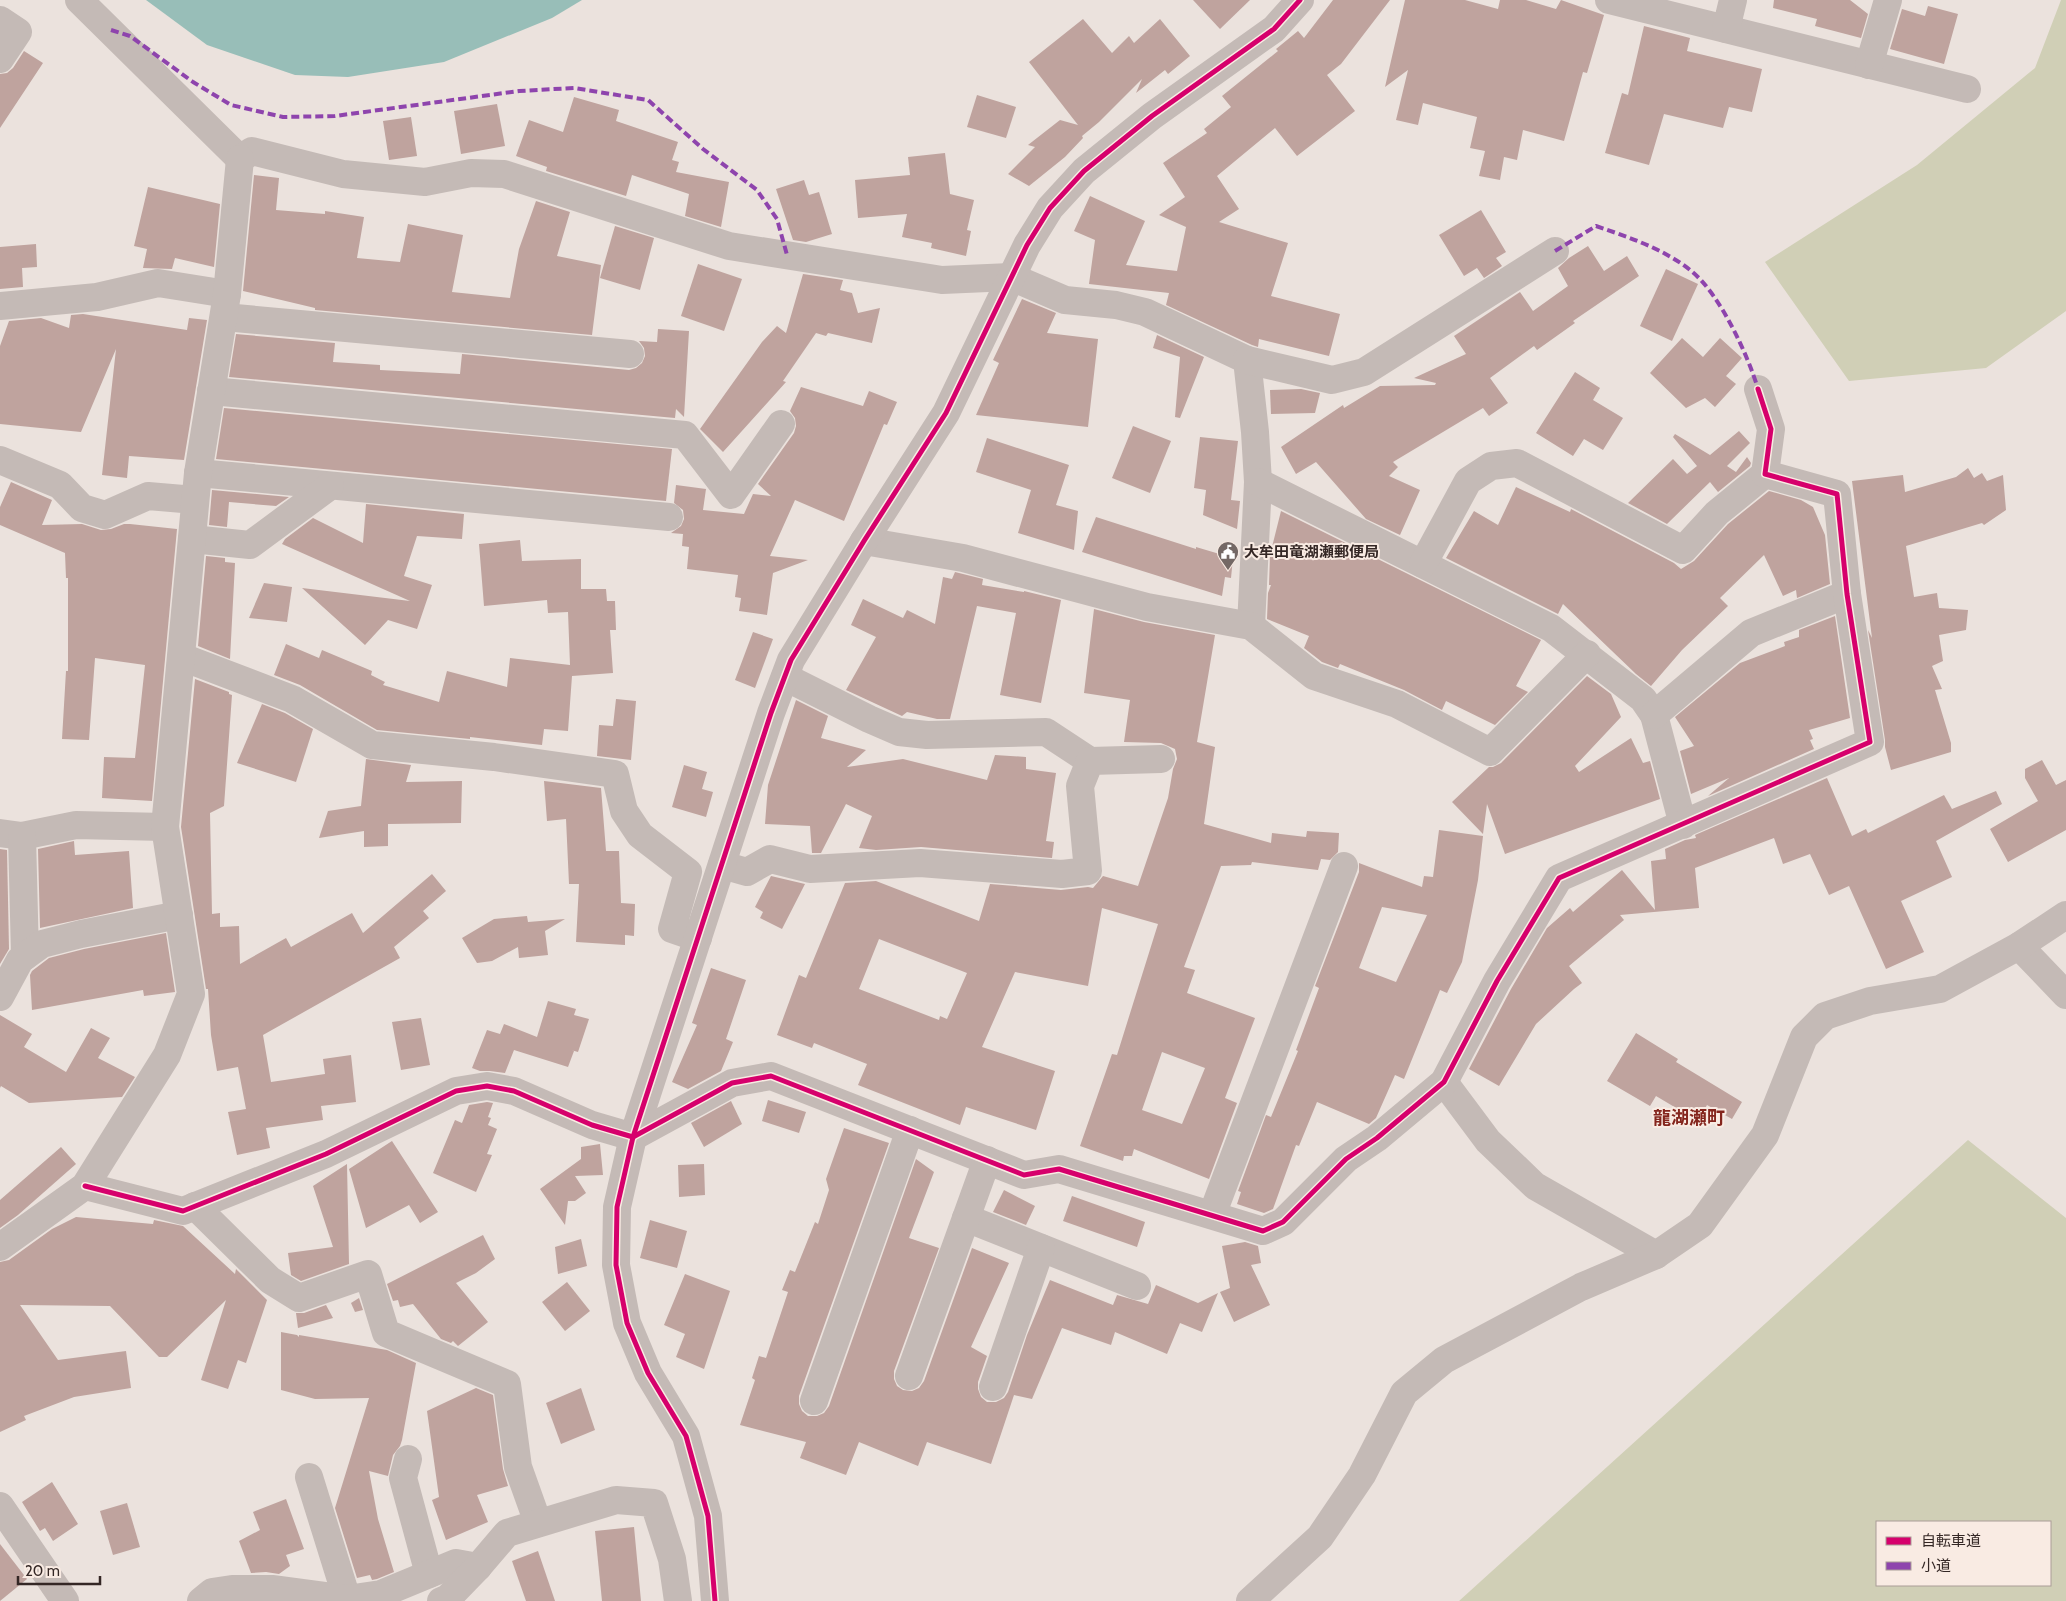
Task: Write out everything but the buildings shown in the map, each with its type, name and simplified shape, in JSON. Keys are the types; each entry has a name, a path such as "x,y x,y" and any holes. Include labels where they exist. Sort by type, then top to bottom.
{"street":[{"path":"79,0 240,159"},
{"path":"715,1601 708,1516 686,1436 648,1372 627,1323 616,1265 617,1207 633,1137 791,660 946,412 1027,245 1050,208 1084,172 1152,116 1274,28 1300,0"},
{"path":"1609,0 1967,89"},
{"path":"1726,29 1733,0"},
{"path":"1869,65 1888,0"},
{"path":"0,20 18,32 0,59"},
{"path":"240,159 252,152 343,174 425,182 470,173 504,174 729,246 942,280 1011,277 1065,300 1116,306 1145,312 1247,360 1332,380 1364,372 1555,251"},
{"path":"0,1247 85,1186 167,1055 191,994 165,827 198,473 225,305 240,159"},
{"path":"0,306 97,297 158,283 225,305 630,354"},
{"path":"1247,360 1255,432 1258,482 1251,626"},
{"path":"1423,564 1468,481 1492,466 1517,463 1682,550 1717,513 1765,474 1771,429 1758,389"},
{"path":"211,391 686,435 731,495 781,424"},
{"path":"0,460 60,485 82,508 105,515 148,496 195,500"},
{"path":"198,473 669,517"},
{"path":"85,1186 183,1210 326,1154 456,1091 487,1086 514,1090 592,1125 633,1137 732,1083 771,1076 1024,1175 1059,1169 1263,1231 1283,1222 1346,1158 1377,1138 1444,1082 1497,981 1559,878 1870,742 1847,594 1837,494 1765,474"},
{"path":"1258,482 1551,628 1643,699 1654,714 1683,825"},
{"path":"192,539 250,545 330,486"},
{"path":"864,541 963,558 1147,608 1251,626 1314,676 1397,704 1490,752 1587,654"},
{"path":"1654,714 1751,633 1847,594"},
{"path":"182,657 292,699 372,745 494,757 615,774 624,811 640,835 688,872 672,929 698,938"},
{"path":"785,677 898,732 927,735 1046,732 1090,761 1161,759"},
{"path":"722,865 747,872 770,860 810,869 920,863 1062,874 1088,871 1080,786 1090,761"},
{"path":"25,956 11,834 76,825 165,827"},
{"path":"1212,1215 1344,866"},
{"path":"1251,1601 1320,1537 1362,1475 1404,1394 1444,1360 1581,1287 1656,1255 1700,1225 1765,1135 1804,1037 1825,1016 1870,1001 1940,989 2019,946 2066,915"},
{"path":"0,997 20,960 42,944 81,934 179,916"},
{"path":"2019,946 2066,995"},
{"path":"1444,1082 1488,1141 1535,1186 1656,1255"},
{"path":"814,1401 910,1130"},
{"path":"908,1376 987,1160"},
{"path":"195,1206 270,1280 299,1298 368,1274 386,1333 507,1384 518,1466 538,1523"},
{"path":"966,1218 1137,1286"},
{"path":"993,1387 1041,1248"},
{"path":"408,1460 403,1478 429,1574"},
{"path":"309,1476 347,1599"},
{"path":"440,1601 448,1598 507,1533 616,1500 654,1503 672,1559 678,1601"},
{"path":"0,1506 65,1601"},
{"path":"201,1601 212,1592 232,1588 272,1589 347,1599 381,1594 456,1563 478,1567"}],"green space":[{"path":"2061,0 2066,0 2066,311 1986,368 1849,381 1765,262 1917,165 2035,68"},
{"path":"1968,1140 2066,1218 2066,1601 1459,1601"}],"water":[{"path":"146,0 582,0 552,18 444,62 348,77 295,75 207,45"}],"marked path":[{"path":"111,30 130,36 193,82 231,105 283,117 335,116 519,91 574,88 648,100 703,149 757,190 777,219 787,255"},
{"path":"1555,251 1596,226 1645,244 1680,263 1701,280 1722,308 1740,342 1758,389"}],"cycle path":[{"path":"715,1601 708,1516 686,1436 648,1373 627,1323 616,1265 617,1207 633,1137 771,713 791,660 946,413 1027,245 1050,208 1084,171 1152,116 1274,29 1300,0"},
{"path":"85,1186 183,1211 326,1154 456,1091 487,1086 514,1091 592,1125 633,1137 732,1083 771,1076 1024,1175 1059,1169 1263,1231 1283,1222 1346,1159 1377,1138 1444,1082 1497,981 1559,878 1870,742 1847,594 1837,494 1765,474 1771,429 1758,389"}],"place":[{"name":"大牟田竜湖瀬郵便局","path":"1228,571"}],"district":[{"name":"龍湖瀬町","path":"1689,1118"}]}
